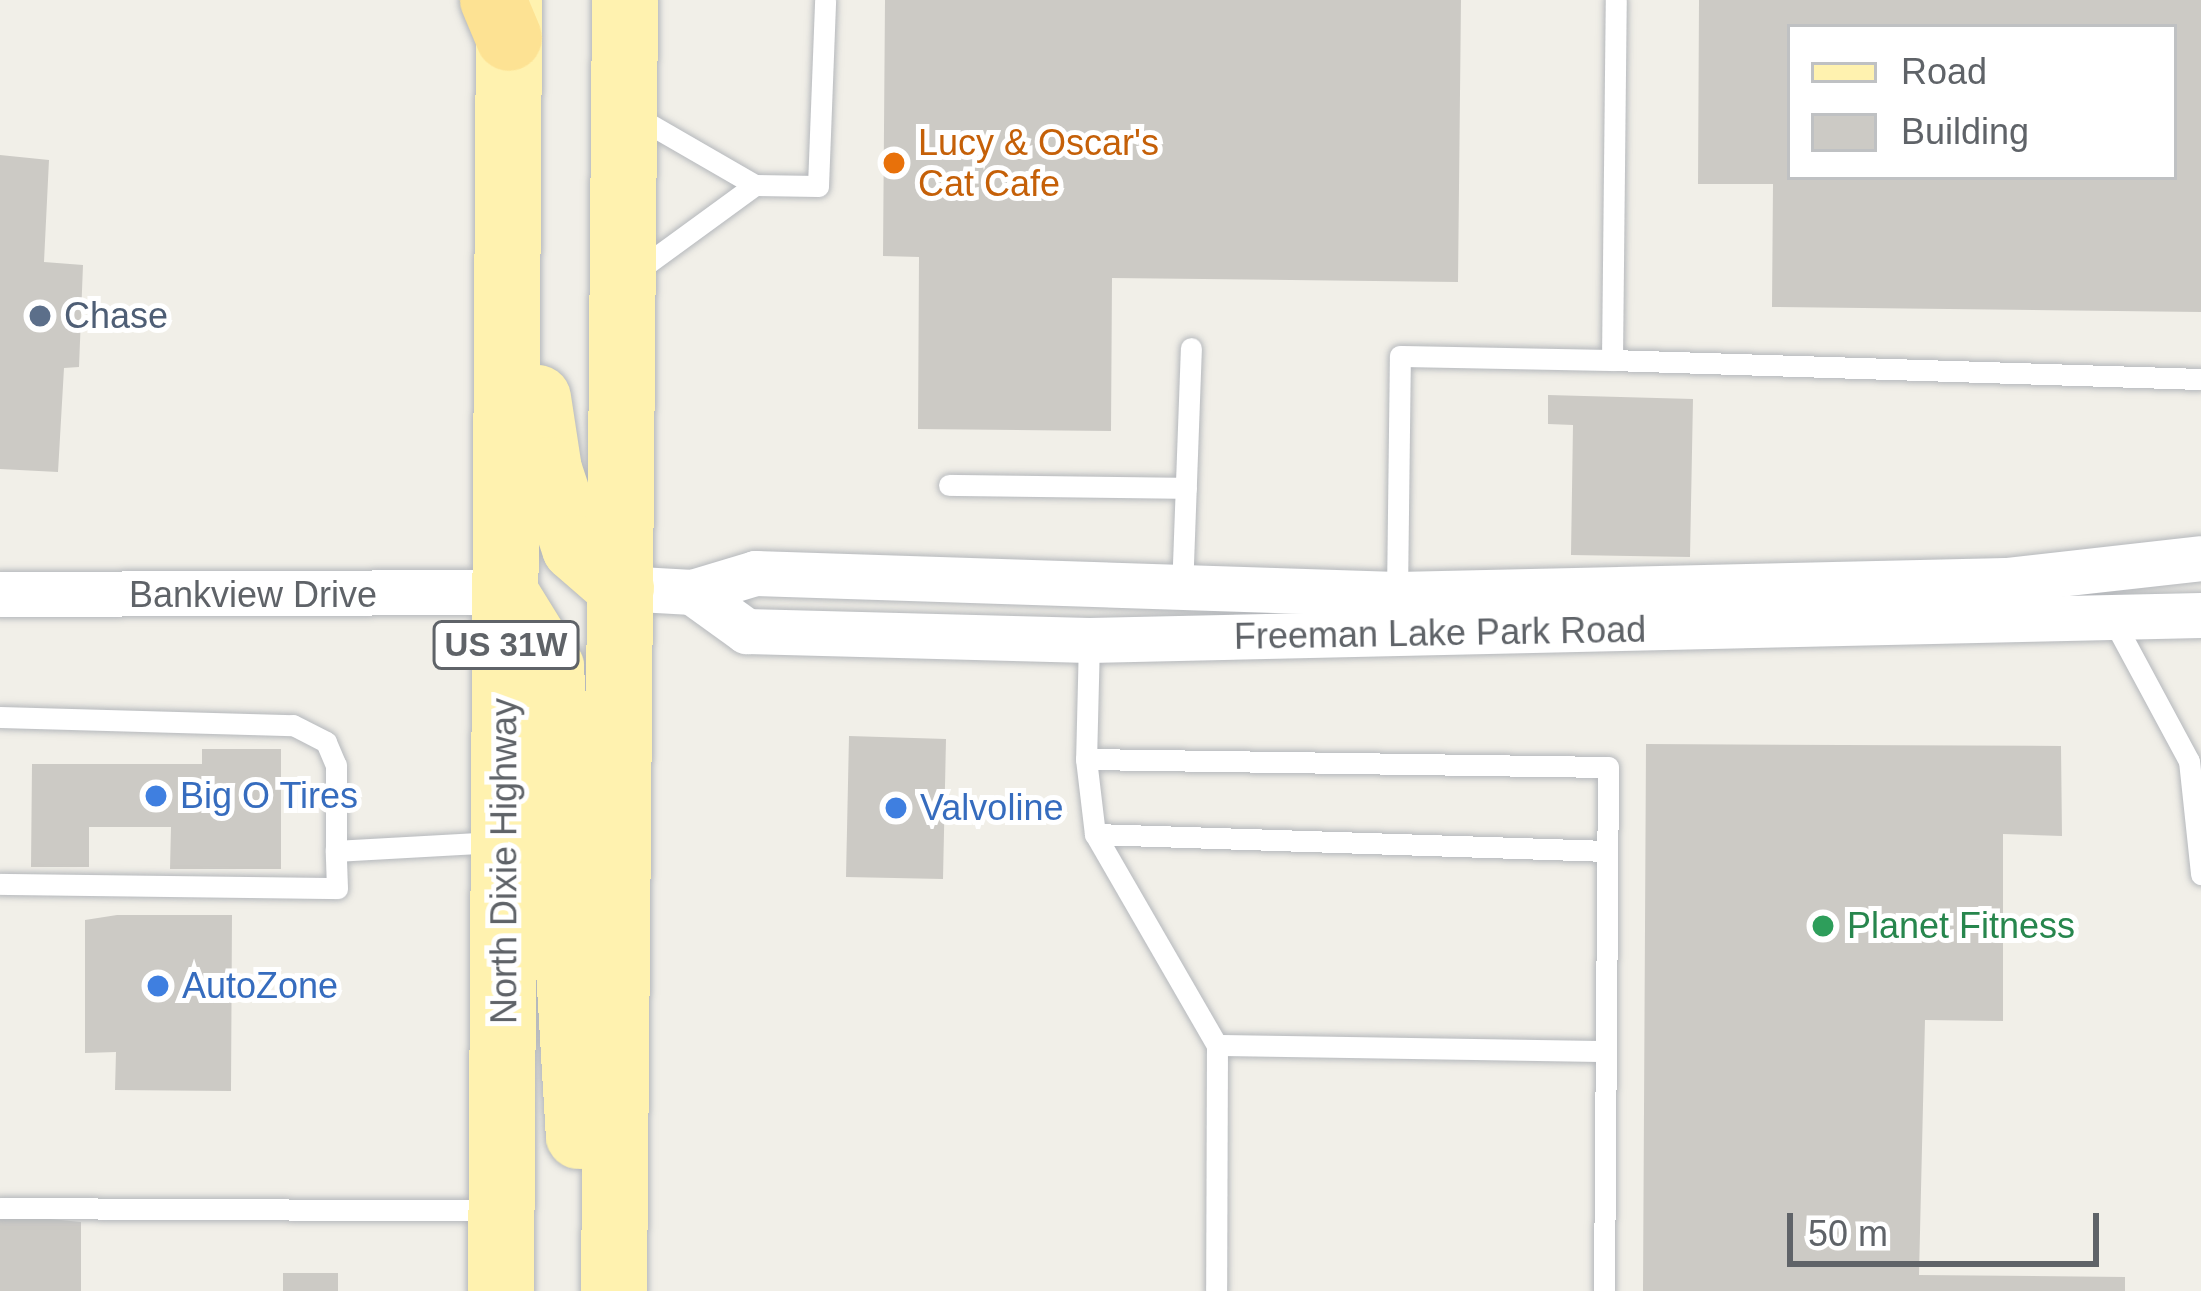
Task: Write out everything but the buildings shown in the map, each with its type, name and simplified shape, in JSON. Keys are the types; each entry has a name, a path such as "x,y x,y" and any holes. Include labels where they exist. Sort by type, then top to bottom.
{"main road":[{"name":"US 31W","path":"614,1291 625,0"},
{"path":"505,25 544,116 536,376 549,470 575,548 621,588"},
{"name":"North Dixie Highway","path":"501,1291 505,25"},
{"path":"506,592 551,667 573,1124 587,1152 615,1179"},
{"path":"502,1038 535,1081 532,1291"}],"street":[{"name":"Freeman Lake Park Road","path":"621,588 692,592 755,573 1397,595 2006,580 2201,558"},
{"name":"Bankview Drive","path":"0,594 506,592"},
{"name":"Freeman Lake Park Road","path":"692,592 746,631 1089,640 2201,615"}],"lane":[{"path":"624,110 754,185 818,187 825,0"},
{"path":"1612,360 1616,0"},
{"path":"623,282 754,185"},
{"path":"1181,591 1191,348"},
{"path":"1397,595 1400,356 2201,379"},
{"path":"949,485 1186,488"},
{"path":"2114,620 2189,761 2201,874"},
{"path":"1089,640 1086,759 1095,834 1217,1045 1216,1291"},
{"path":"0,717 292,725 326,742 336,765 337,887 0,884"},
{"path":"1086,759 1608,767 1604,1291"},
{"path":"1095,834 1607,851"},
{"path":"336,851 505,841"},
{"path":"1217,1045 1605,1051"},
{"path":"0,1208 502,1211"}],"place":[{"name":"Lucy & Oscar's Cat Cafe","path":"894,163"},
{"name":"Chase","path":"40,316"},
{"name":"Big O Tires","path":"156,796"},
{"name":"Valvoline","path":"896,808"},
{"name":"Planet Fitness","path":"1823,926"},
{"name":"AutoZone","path":"158,986"}]}
